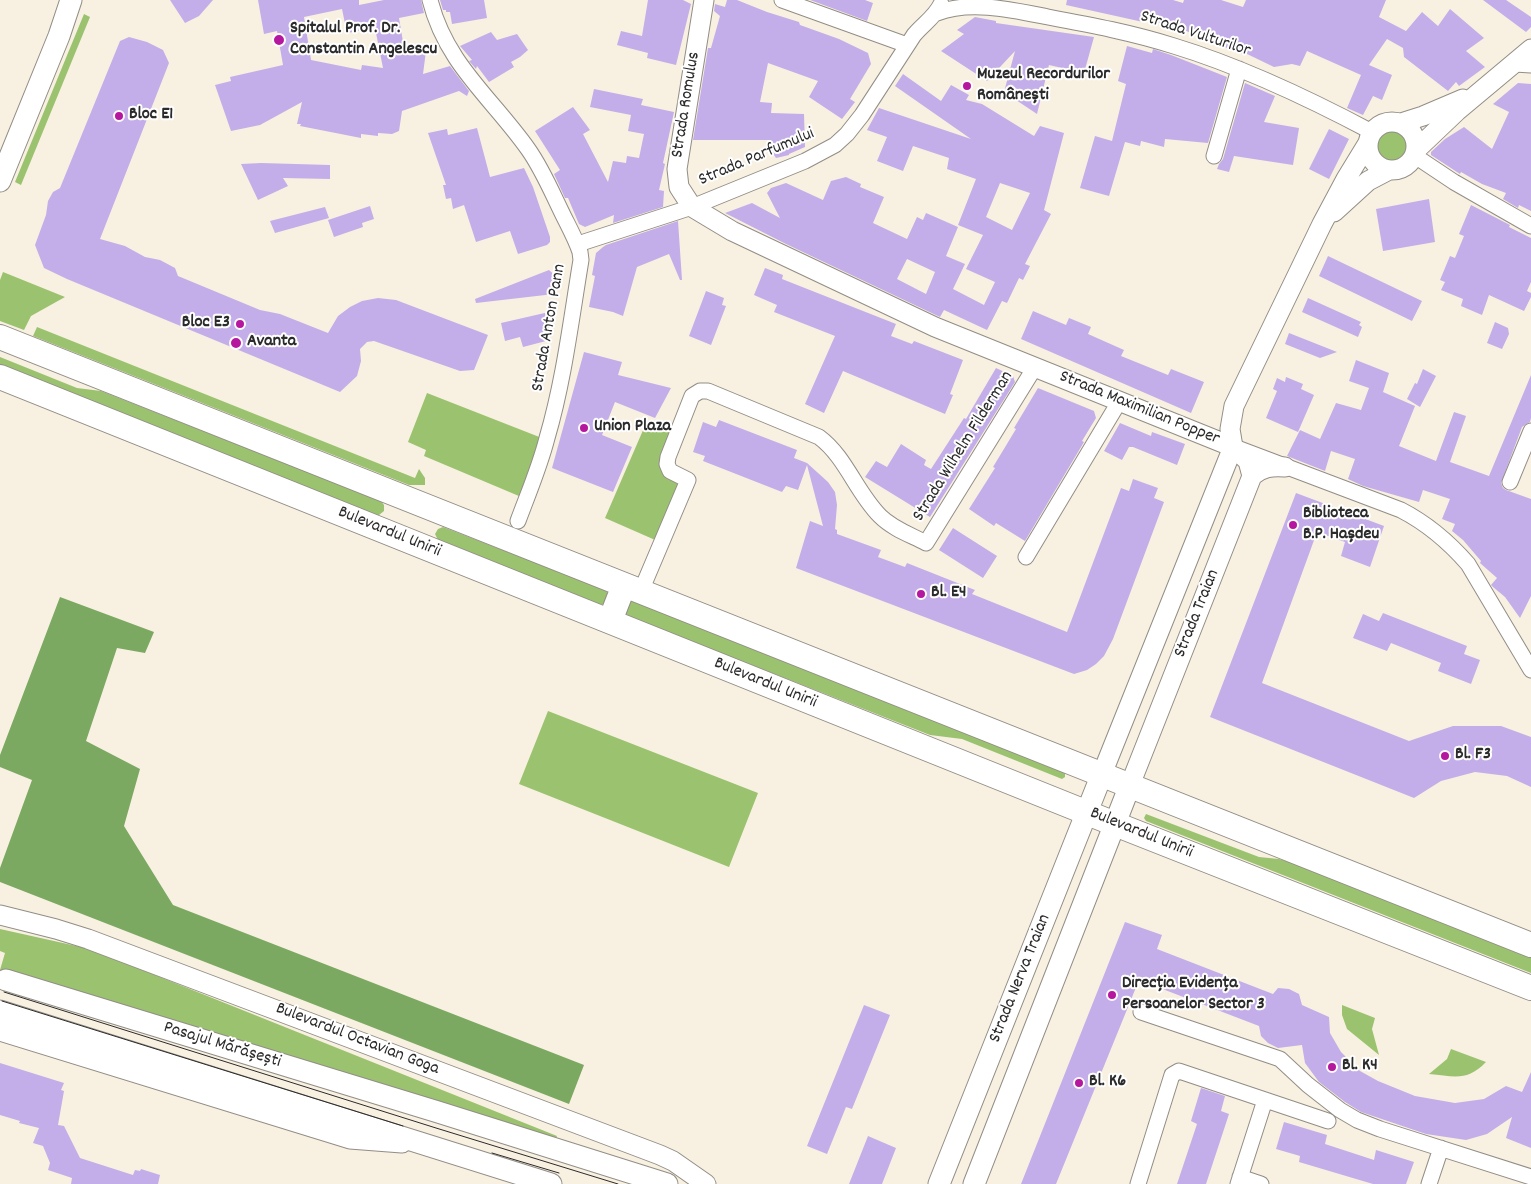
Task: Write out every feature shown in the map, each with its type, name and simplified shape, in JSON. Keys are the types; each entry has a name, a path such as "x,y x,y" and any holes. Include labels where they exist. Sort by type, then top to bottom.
{"main road":[{"path":"0,181 72,0"},
{"path":"0,337 1531,945"},
{"name":"Bulevardul Unirii","path":"0,377 1115,824 1531,988"},
{"path":"411,542 425,506"},
{"path":"610,621 633,588"},
{"name":"Strada Nerva Traian","path":"940,1184 1102,774"},
{"name":"Strada Nerva Traian","path":"974,1184 1130,786"},
{"name":"Pasajul Mărășești","path":"6,980 667,1184"},
{"name":"Pasajul Mărășești","path":"0,1011 428,1145"},
{"path":"428,1145 551,1184"}],"street":[{"name":"Strada Anton Pann","path":"430,0 435,18 449,48 468,75 529,150 578,244 581,260 554,411 547,440 518,521"},
{"name":"Strada Romulus","path":"692,206 680,187 677,169 704,0"},
{"path":"782,0 907,45"},
{"name":"Strada Vulturilor","path":"940,7 965,6 1028,13 1120,31 1173,45 1240,69 1297,94 1370,138"},
{"name":"Strada Parfumului","path":"578,244 692,206 805,161 835,145 862,115 907,45 940,7"},
{"path":"1401,123 1423,116 1478,92 1523,64 1531,49"},
{"path":"1214,156 1240,69"},
{"path":"1416,152 1416,140 1413,133 1401,123 1393,121 1378,126 1370,138 1368,151 1376,164 1389,170 1404,168 1410,163 1416,152 1478,92"},
{"name":"Strada Traian","path":"1102,774 1233,447 1230,429 1232,414 1249,373 1322,224 1370,138"},
{"path":"1416,152 1454,182 1531,226"},
{"name":"Strada Traian","path":"1322,224 1368,181 1389,170"},
{"name":"Strada Maximilian Popper","path":"692,206 732,231 935,327 1119,402 1418,518 1455,549 1468,564 1531,670"},
{"name":"Strada Wilhelm Filderman","path":"633,588 688,480 670,471 667,464 692,396 700,391 708,391 819,436 834,450 872,507 881,517 898,529 926,543 1035,368"},
{"path":"1026,557 1119,402"},
{"path":"1203,435 1219,430 1232,414"},
{"path":"1510,482 1531,432"},
{"path":"1233,447 1248,461 1252,476 1264,468 1284,466"},
{"name":"Strada Traian","path":"1130,786 1252,476"},
{"name":"Bulevardul Octavian Goga","path":"0,915 88,939 605,1134 673,1161 706,1184"},
{"path":"1140,1012 1280,1059 1340,1110 1357,1120 1531,1177"},
{"path":"0,1031 350,1139 428,1145"},
{"path":"1138,1184 1172,1074 1175,1072 1179,1071 1328,1121"},
{"path":"1261,1184 1239,1181 1265,1100"},
{"path":"1429,1184 1441,1148"}],"green space":[{"path":"84,14 90,17 21,185 15,182"},
{"path":"1388,122 1398,122 1410,129 1417,141 1417,151 1410,163 1398,170 1388,170 1380,166 1373,159 1369,151 1369,141 1373,133 1380,126"},
{"path":"3,272 65,297 31,316 24,330 0,321 0,280"},
{"path":"37,327 415,478 419,469 425,478 425,485 409,485 33,336"},
{"path":"0,357 77,388 101,391 381,501 384,505 384,511 379,515 375,515 0,366"},
{"path":"427,393 547,440 526,499 424,456 426,450 408,442"},
{"path":"647,421 679,429 668,457 688,480 662,543 605,518"},
{"path":"443,527 606,590 609,597 607,603 600,605 438,540 435,534 438,529"},
{"path":"60,597 154,632 145,653 117,648 86,741 140,769 124,826 173,905 584,1065 569,1104 0,882 0,868 32,780 0,767 0,755"},
{"path":"633,601 1065,771 1065,777 1062,779 962,739 930,735 627,616 623,610 626,602"},
{"path":"548,711 758,793 729,867 519,784"},
{"path":"1146,814 1259,857 1279,859 1293,863 1531,957 1531,973 1146,821 1144,818"},
{"path":"0,929 90,949 557,1136 555,1142 0,970 5,953 0,951"},
{"path":"1342,1005 1375,1018 1372,1029 1379,1055 1347,1029 1342,1015"},
{"path":"1451,1049 1486,1062 1473,1073 1466,1075 1429,1074 1447,1059"}],"building":[{"path":"170,0 213,0 199,16 185,23"},
{"path":"258,0 359,0 359,5 384,0 421,0 424,13 399,18 404,48 426,51 423,74 450,66 469,91 467,96 459,91 402,111 399,131 392,134 378,133 378,136 361,134 361,138 300,126 301,124 297,124 302,102 260,125 231,131 215,85 231,81 230,77 283,65 277,31 264,34","holes":["342,9 347,33 375,28 383,68 362,65 361,70 311,60 304,17"]},
{"path":"440,0 484,0 487,18 452,24 450,12 443,10"},
{"path":"648,0 683,0 691,4 676,65 647,58 648,53 617,45 621,31 642,36"},
{"path":"727,0 737,0 799,22 800,25 839,39 868,53 871,64 850,99 855,102 842,119 809,97 818,81 768,63 760,102 772,103 771,113 804,114 805,147 789,155 776,158 770,149 771,140 693,140 708,48 711,48 720,16 714,11 715,4 725,7"},
{"path":"810,0 865,0 873,3 867,21"},
{"path":"1067,0 1173,0 1183,3 1184,0 1221,0 1243,7 1246,0 1386,0 1379,17 1406,31 1422,12 1438,26 1450,9 1484,38 1466,51 1485,67 1459,86 1456,82 1448,91 1404,57 1403,48 1387,39 1369,65 1392,75 1382,100 1373,96 1363,115 1347,108 1361,75 1307,51 1300,66 1292,64 1274,67 1245,53 1244,55 1184,30 1144,18 1143,22 1066,5"},
{"path":"1483,0 1506,0 1531,17 1531,27 1526,32"},
{"path":"975,17 996,21 996,23 1094,37 1084,73 1049,65 1037,114 1004,92 1015,51 987,81 941,51 964,34 957,30"},
{"path":"491,32 497,40 517,34 528,50 511,62 514,67 489,82 477,66 476,69 469,61 472,60 460,46"},
{"path":"129,37 147,42 163,50 169,63 100,239 125,246 145,257 160,260 175,268 178,276 260,310 280,314 328,333 338,316 362,301 378,298 396,300 488,335 474,370 460,371 374,341 367,342 360,349 361,361 357,376 340,392 44,268 35,245 46,215 48,201 53,192 60,188 120,41"},
{"path":"1127,46 1152,53 1153,49 1227,77 1208,143 1165,139 1164,147 1141,141 1140,146 1125,142 1109,196 1080,188 1095,136 1112,141 1126,84 1118,81"},
{"path":"903,74 941,101 951,85 969,95 966,100 982,104 1034,136 1040,126 1064,133 1044,210 1051,214 1025,264 1030,266 1023,280 1019,278 1007,303 1002,301 987,330 944,310 940,317 725,213 752,203 780,218 767,193 771,188 786,183 823,200 831,181 846,177 861,184 860,187 884,197 873,223 907,239 917,217 923,220 926,213 958,227 946,256 965,264 953,289 984,305 995,282 966,269 983,235 958,225 976,179 947,169 949,158 913,146 903,171 877,161 887,137 867,130 879,108 971,139 895,86","holes":["1000,183 1030,193 1012,230 986,217","907,259 935,272 926,294 897,279"]},
{"path":"1245,83 1275,96 1264,122 1299,128 1293,165 1234,156 1229,172 1217,169 1223,159"},
{"path":"1518,83 1531,84 1531,211 1519,205 1518,208 1503,199 1506,193 1482,184 1461,172 1460,174 1431,155 1431,152 1445,139 1464,127 1492,149 1509,112 1493,104"},
{"path":"594,89 643,99 641,105 674,112 659,190 664,191 663,207 613,223 614,215 585,227 579,224 568,198 565,198 554,174 560,170 535,131 573,107 590,130 583,134 608,182 613,161 626,163 627,156 639,158 644,134 628,131 631,115 590,107"},
{"path":"477,128 490,177 524,168 533,187 550,237 550,242 547,245 518,254 510,231 476,242 464,205 453,209 451,198 446,199 443,185 446,185 428,133 447,129 448,135"},
{"path":"1329,129 1349,139 1329,179 1309,169"},
{"path":"241,164 330,165 330,179 283,178 288,186 258,200"},
{"path":"1429,199 1435,242 1383,251 1376,209"},
{"path":"1471,205 1531,238 1531,282 1527,291 1531,293 1531,297 1524,311 1489,295 1482,315 1461,306 1463,299 1441,290 1445,282 1440,280 1450,256 1455,258 1464,236 1459,234"},
{"path":"370,206 374,219 362,223 363,227 334,237 328,220"},
{"path":"325,207 329,218 275,233 270,221"},
{"path":"678,221 682,280 680,280 669,254 637,267 623,316 589,307 595,276 592,275 596,253 606,245"},
{"path":"1328,256 1422,301 1412,321 1319,276"},
{"path":"765,268 783,275 782,279 896,324 891,336 912,344 914,341 963,360 950,394 953,395 945,414 843,371 824,413 805,404 835,336 774,312 777,305 754,295"},
{"path":"549,270 558,278 554,294 476,303 475,299"},
{"path":"706,291 724,298 722,305 726,306 711,345 689,336"},
{"path":"1308,298 1361,322 1359,325 1362,327 1358,337 1302,312"},
{"path":"1033,311 1066,325 1069,318 1091,327 1088,334 1124,350 1121,356 1168,375 1171,369 1204,382 1191,413 1021,339"},
{"path":"549,312 547,322 550,321 546,341 523,347 520,337 505,341 501,323"},
{"path":"1495,322 1508,328 1509,334 1502,349 1487,343"},
{"path":"1289,333 1337,352 1320,358 1285,344"},
{"name":"Union Plaza","path":"584,352 622,362 618,375 671,388 655,418 615,402 602,435 632,447 613,492 552,468"},
{"path":"1356,360 1389,373 1383,392 1415,406 1399,446 1436,461 1454,412 1466,416 1450,462 1489,476 1531,375 1530,422 1522,427 1501,483 1506,490 1531,499 1531,596 1520,618 1505,597 1491,585 1497,578 1480,563 1481,561 1463,540 1452,531 1455,524 1442,519 1450,499 1423,490 1419,502 1363,486 1348,479 1355,459 1331,451 1325,471 1287,456 1300,430 1320,439 1336,403 1361,410 1369,388 1349,381"},
{"path":"996,368 1013,376 1015,382 930,517 865,477 876,461 887,467 901,444 926,460 924,465 931,469 964,418 966,419"},
{"path":"1423,369 1436,376 1420,407 1407,399 1415,383 1417,384"},
{"path":"1286,377 1303,384 1301,389 1314,395 1298,432 1266,418 1277,391 1273,389 1277,378 1285,382"},
{"path":"1038,388 1094,411 1096,418 1082,441 1084,442 1025,541 996,523 994,526 969,509 995,468 993,467"},
{"path":"719,420 797,450 794,458 807,463 828,482 835,492 837,505 835,529 837,534 881,550 878,557 905,567 907,563 975,590 972,594 1067,632 1121,488 1129,491 1133,479 1158,488 1154,498 1164,502 1113,639 1104,656 1096,664 1087,670 1074,674 796,568 810,521 823,526 807,465 798,490 786,486 782,492 703,461 705,456 693,452 703,422 716,427"},
{"path":"1120,423 1151,436 1152,432 1185,444 1177,465 1133,447 1129,447 1122,460 1104,451"},
{"path":"1296,493 1384,526 1370,567 1341,556 1345,542 1317,532 1262,683 1409,741 1453,726 1501,726 1531,737 1531,787 1507,776 1475,772 1441,781 1414,798 1210,717"},
{"path":"953,528 997,556 983,578 939,550"},
{"path":"1383,613 1467,646 1464,654 1480,660 1471,684 1438,671 1441,663 1391,643 1387,651 1353,638 1363,614 1379,621"},
{"path":"1125,922 1162,935 1157,949 1273,994 1278,988 1289,989 1299,994 1302,1005 1329,1017 1330,1033 1341,1052 1360,1071 1378,1081 1415,1096 1455,1103 1484,1099 1506,1086 1522,1092 1531,1072 1531,1148 1506,1138 1512,1117 1487,1134 1466,1140 1426,1134 1361,1112 1319,1082 1305,1063 1302,1045 1278,1048 1268,1043 1261,1036 1259,1026 1139,980 1056,1184 1021,1184"},
{"path":"864,1005 890,1015 852,1109 846,1107 827,1154 807,1146"},
{"path":"0,1063 64,1083 61,1090 64,1091 58,1125 64,1126 80,1158 133,1175 135,1170 140,1171 141,1169 160,1175 158,1184 71,1184 72,1178 48,1170 50,1163 43,1146 33,1143 39,1128 19,1123 20,1121 0,1115"},
{"path":"1201,1088 1225,1096 1221,1111 1229,1114 1206,1184 1177,1184 1197,1124 1191,1121"},
{"path":"1284,1122 1327,1135 1325,1144 1374,1160 1376,1150 1414,1162 1406,1184 1373,1184 1299,1162 1300,1156 1276,1149"},
{"path":"868,1136 896,1148 882,1184 849,1184"}],"tram line":[{"path":"4,992 618,1184"},
{"path":"2,1001 403,1126"},
{"path":"492,1153 559,1173"}],"place":[{"name":"Spitalul Prof. Dr. Constantin Angelescu","path":"279,40"},
{"name":"Muzeul Recordurilor Românești","path":"967,86"},
{"name":"Bloc E1","path":"119,116"},
{"name":"Bloc E3","path":"240,324"},
{"name":"Avanta","path":"236,343"},
{"name":"Union Plaza","path":"584,428"},
{"name":"Biblioteca B.P. Hașdeu","path":"1293,525"},
{"name":"Bl. E4","path":"921,594"},
{"name":"Bl. F3","path":"1445,756"},
{"name":"Direcția Evidența Persoanelor Sector 3","path":"1112,995"},
{"name":"Bl. K4","path":"1332,1067"},
{"name":"Bl. K6","path":"1079,1083"}]}
